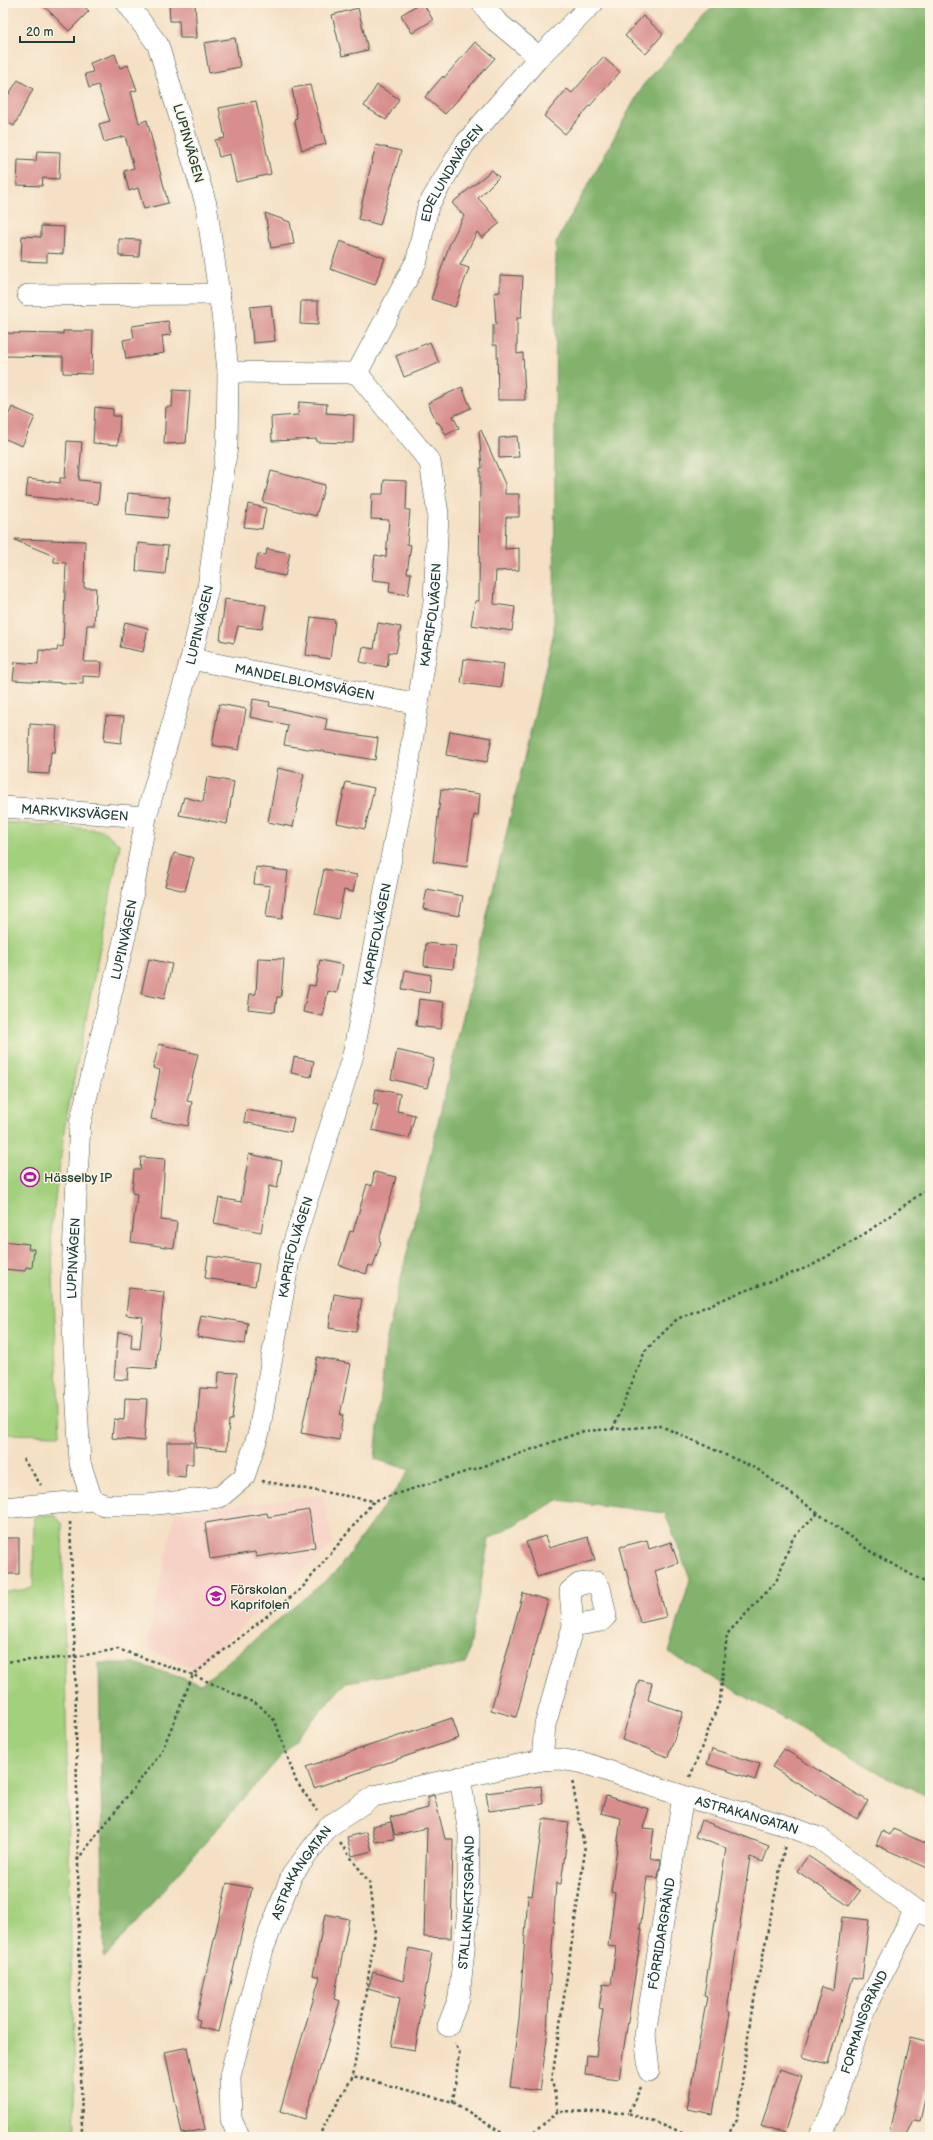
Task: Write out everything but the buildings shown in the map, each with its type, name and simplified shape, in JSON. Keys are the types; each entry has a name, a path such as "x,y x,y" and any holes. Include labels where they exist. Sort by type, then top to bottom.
{"street":[{"name":"LUPINVÄGEN","path":"92,1500 80,1463 71,1289 80,1124 126,932 146,817 191,659 208,588 228,446 228,372 220,294 206,204 173,88 158,45 127,3"},
{"path":"482,3 496,21 539,57"},
{"name":"EDELUNDAVÄGEN","path":"357,373 417,260 428,206 464,145 539,57 593,3"},
{"path":"28,295 220,294"},
{"path":"228,372 357,373"},
{"name":"KAPRIFOLVÄGEN","path":"244,1478 259,1432 290,1254 352,1055 405,786 434,602 438,514 430,462 357,373"},
{"name":"MANDELBLOMSVÄGEN","path":"191,659 418,704"},
{"name":"MARKVIKSVÄGEN","path":"3,807 146,817"},
{"path":"3,1508 92,1500 104,1505 148,1505 220,1497 244,1478"},
{"path":"542,1760 545,1725 573,1626"},
{"name":"ASTRAKANGATAN","path":"239,2137 231,2118 230,2076 262,1949 292,1875 328,1827 374,1796 542,1760 568,1760 584,1763 683,1796 788,1826 819,1838 923,1913"},
{"name":"STALLKNEKTSGRÄND","path":"448,2026 459,1998 468,1910 469,1834 460,1777"},
{"name":"FÖRRIDARGRÄND","path":"649,2071 645,2034 683,1796"},
{"name":"FORMANSGRÄND","path":"819,2137 833,2110 865,2008 923,1913"}],"path":[{"path":"613,1429 645,1351 677,1319 731,1296 811,1266 860,1237 930,1188"},
{"path":"244,1478 374,1501 484,1466 584,1431 661,1426 757,1469 874,1554 930,1585"},
{"path":"23,1459 54,1503"},
{"path":"77,1860 161,1753 192,1675 302,1588 374,1501"},
{"path":"683,1796 720,1700 727,1634 776,1582 793,1537 818,1513"},
{"path":"70,1519 75,1657 82,2137"},
{"path":"3,1662 75,1657 118,1649 192,1675 260,1705 275,1721 296,1781 369,1882 376,1933 353,2076 318,2137"},
{"path":"558,2111 552,2080 585,1851 568,1760"},
{"path":"727,2137 737,2119 751,2015 788,1826"},
{"path":"448,2026 459,2052 453,2102"},
{"path":"628,2113 649,2071"},
{"path":"353,2076 453,2102 508,2137"},
{"path":"529,2137 558,2111 628,2113 696,2137"}],"shaded area":[{"name":"Förskolan Kaprifolen","path":"323,1495 333,1544 194,1669 146,1648 175,1513"}],"green space":[{"path":"717,3 930,3 930,1797 885,1776 669,1653 690,1579 665,1513 558,1500 489,1539 466,1664 346,1682 104,1958 99,1663 135,1663 201,1684 336,1572 410,1470 375,1459 386,1342 554,632 556,243 643,85"},
{"name":"Hässelby IP","path":"3,822 102,830 120,845 65,1125 51,1229 60,1435 3,1434"},
{"path":"54,1514 62,1524 75,2137 3,2137 3,1593 33,1588 34,1517"}],"place":[{"name":"Hässelby IP","path":"30,1177"},
{"name":"Förskolan Kaprifolen","path":"216,1596"}]}
